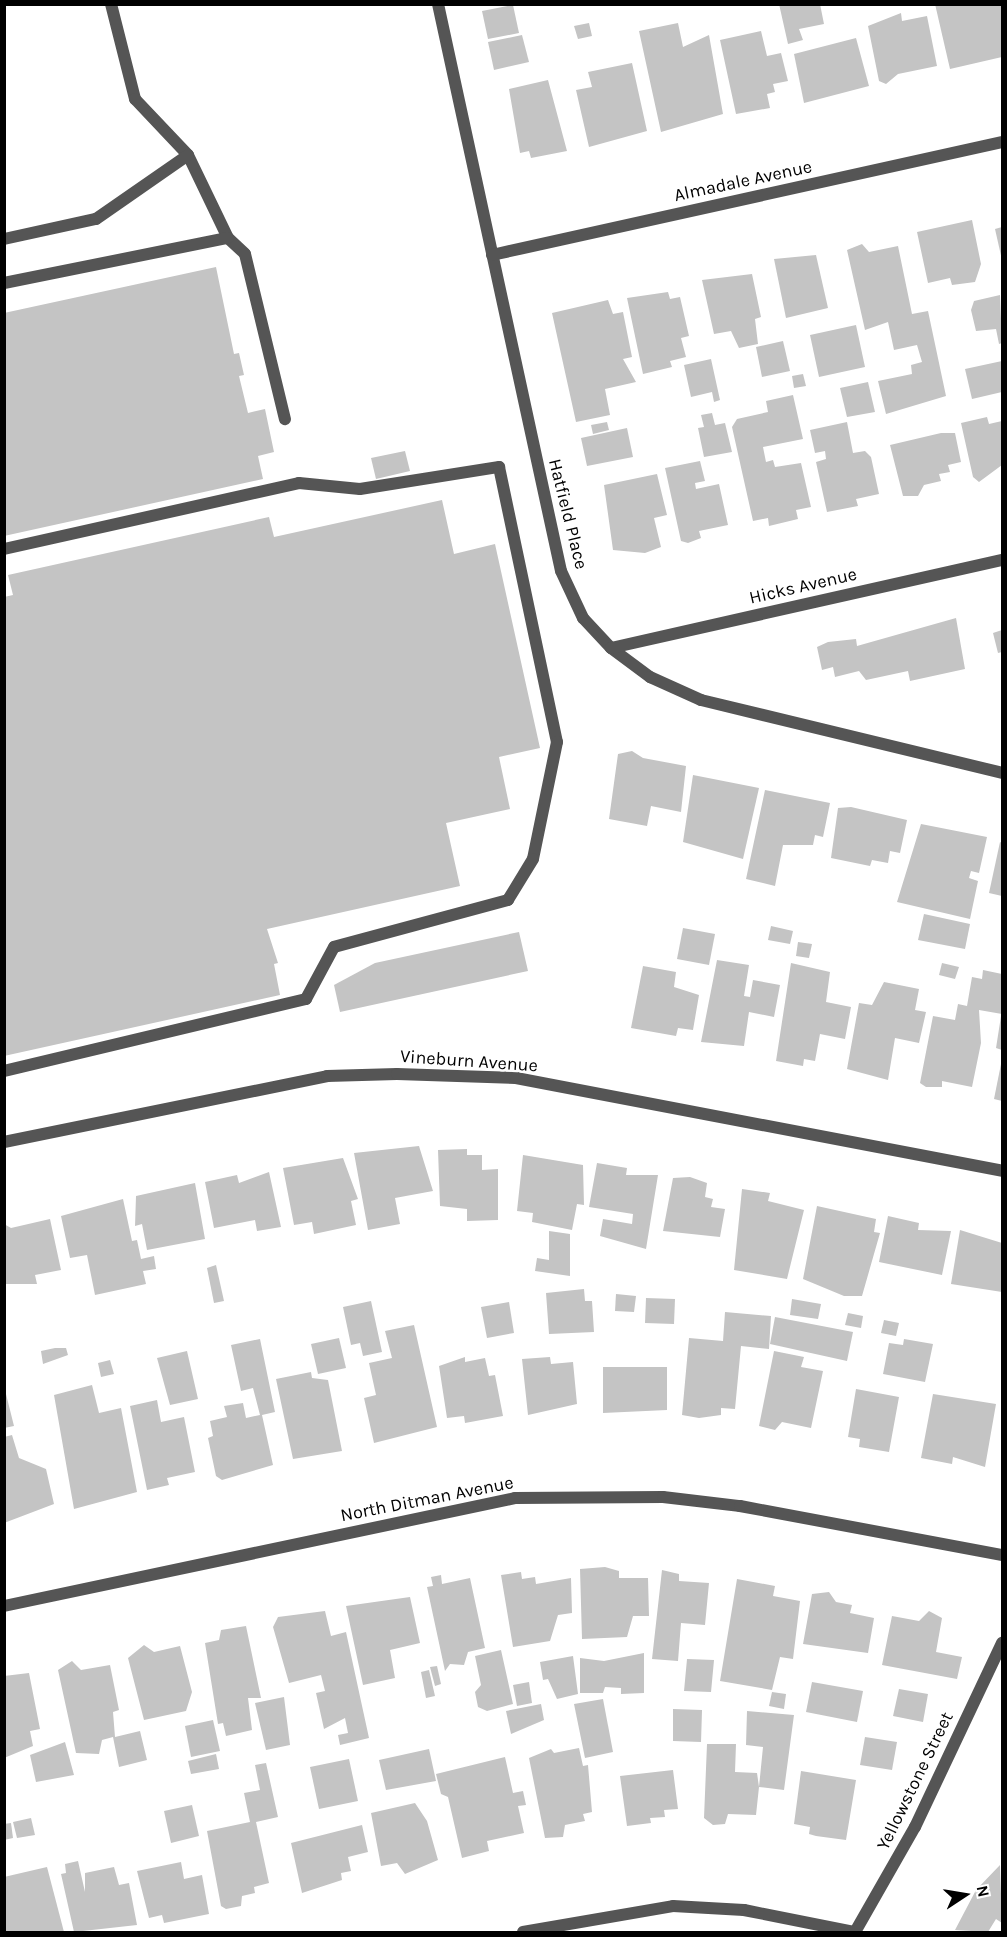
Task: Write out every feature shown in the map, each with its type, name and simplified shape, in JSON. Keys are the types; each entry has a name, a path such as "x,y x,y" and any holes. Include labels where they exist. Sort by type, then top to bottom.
{"street":[{"path":"111,4 135,99 188,154 228,238 245,254 285,419"},
{"name":"Hatfield Place","path":"438,4 561,571 583,618 610,648 650,677 700,700 1002,773"},
{"name":"Almadale Avenue","path":"492,255 1002,142"},
{"path":"4,239 96,219 188,154"},
{"path":"4,283 228,238"},
{"path":"4,549 299,483 360,489 500,467 557,741 532,859 508,900 334,947 306,999 4,1071"},
{"name":"Hicks Avenue","path":"610,648 1002,560"},
{"name":"Vineburn Avenue","path":"4,1142 327,1076 397,1074 516,1078 1002,1171"},
{"name":"North Ditman Avenue","path":"4,1606 515,1498 663,1497 740,1506 1002,1555"},
{"name":"Yellowstone Street","path":"854,1932 915,1827 1002,1643"},
{"path":"523,1932 674,1906 744,1910 854,1932"}],"building":[{"path":"779,4 820,4 824,24 799,29 803,40 788,44"},
{"path":"935,4 1002,4 1002,57 950,69"},
{"path":"513,5 519,33 488,39 482,11"},
{"path":"901,13 902,21 927,16 937,66 898,74 886,84 879,81 868,26"},
{"path":"589,23 592,36 578,39 574,26"},
{"path":"678,23 683,47 709,35 723,114 661,132 639,31"},
{"path":"761,31 767,56 781,53 788,81 773,84 775,92 767,94 770,108 736,114 720,40"},
{"path":"522,35 529,62 494,70 488,42"},
{"path":"856,38 869,86 804,103 794,54"},
{"path":"632,63 647,131 589,147 576,90 592,87 588,72"},
{"path":"548,80 567,151 531,158 529,151 520,153 509,89"},
{"path":"972,220 981,264 975,282 952,285 950,278 928,283 917,232"},
{"path":"1002,227 1002,260 995,229"},
{"path":"862,244 869,252 898,246 912,314 928,311 946,396 886,414 878,381 912,374 911,365 922,362 917,345 894,350 888,322 865,330 847,250"},
{"path":"816,255 828,308 786,318 774,259"},
{"path":"216,267 234,354 239,353 244,375 239,376 248,413 265,409 274,452 258,456 263,479 4,536 4,313"},
{"path":"752,274 761,317 755,319 758,344 739,348 731,331 714,334 702,280"},
{"path":"668,292 670,299 680,297 689,336 681,338 686,357 670,361 672,367 643,374 627,298"},
{"path":"1000,295 1002,343 999,344 996,329 976,331 971,310 974,301"},
{"path":"608,300 613,314 623,312 632,357 623,359 636,382 605,389 610,415 576,422 552,313"},
{"path":"856,325 865,367 819,377 810,335"},
{"path":"783,341 790,371 762,377 756,347"},
{"path":"711,359 720,400 714,402 712,392 691,397 684,365"},
{"path":"1002,361 1002,392 972,399 965,369"},
{"path":"803,374 806,386 794,388 792,376"},
{"path":"868,382 875,412 847,417 840,388"},
{"path":"793,395 803,439 763,447 766,462 773,460 775,467 801,463 811,507 796,510 798,519 769,526 768,518 753,521 732,427 737,419 768,412 766,401"},
{"path":"712,413 715,425 725,423 732,452 704,457 698,428 704,427 701,415"},
{"path":"987,417 989,424 1002,421 1002,465 979,482 973,477 961,423"},
{"path":"607,422 609,430 593,434 591,425"},
{"path":"847,422 853,453 865,451 871,457 879,494 856,499 858,506 827,512 816,462 826,459 825,451 815,453 810,430"},
{"path":"627,428 633,457 587,466 581,438"},
{"path":"941,433 955,433 961,462 948,465 950,472 939,474 941,481 924,485 918,496 903,496 890,445"},
{"path":"405,451 410,471 376,479 371,458"},
{"path":"700,461 705,481 695,483 696,489 719,484 728,525 699,531 701,538 688,543 681,541 665,468"},
{"path":"657,474 667,515 654,518 661,547 645,553 613,550 604,485"},
{"path":"442,500 454,554 495,544 540,748 499,757 510,809 446,823 460,886 267,929 278,963 274,964 280,995 4,1056 4,597 13,595 8,575 269,517 274,537"},
{"path":"956,618 965,669 910,681 908,671 866,680 859,671 835,677 833,667 822,670 817,647 828,642 856,639 857,646"},
{"path":"1002,630 1002,652 998,653 993,633"},
{"path":"632,751 643,758 686,766 681,812 651,806 647,826 609,819 618,754"},
{"path":"693,775 759,788 743,859 683,842"},
{"path":"765,790 830,803 823,837 815,835 813,845 783,845 775,886 746,879"},
{"path":"851,807 907,820 900,853 890,851 888,863 872,860 870,866 831,858 838,808"},
{"path":"921,824 987,837 979,873 971,871 969,878 978,881 970,919 897,902"},
{"path":"1000,842 1002,843 1002,896 989,893"},
{"path":"924,914 970,924 965,949 918,940"},
{"path":"771,926 793,931 790,944 768,940"},
{"path":"683,928 715,934 709,965 677,959"},
{"path":"519,932 528,971 340,1012 334,985 375,963"},
{"path":"798,942 812,944 809,958 796,956"},
{"path":"717,960 749,965 744,996 750,997 753,980 780,985 774,1017 749,1012 744,1046 701,1042"},
{"path":"791,963 830,972 826,1002 851,1007 845,1039 820,1034 815,1061 804,1059 803,1066 776,1061"},
{"path":"942,963 959,967 955,979 939,975"},
{"path":"643,966 676,972 674,987 699,995 693,1030 678,1028 676,1036 631,1028"},
{"path":"983,970 1002,974 1002,1014 979,1010 981,1043 972,1087 942,1081 942,1087 926,1087 920,1083 933,1016 955,1020 958,1004 967,1006 972,977 982,979"},
{"path":"884,982 919,989 915,1010 926,1012 919,1043 895,1038 888,1080 847,1069 859,1003 872,1005"},
{"path":"1002,1016 1002,1050 996,1048"},
{"path":"1002,1059 1002,1101 994,1099"},
{"path":"419,1146 433,1191 395,1198 400,1224 368,1230 354,1153"},
{"path":"467,1149 467,1155 482,1155 482,1170 498,1169 498,1220 467,1221 467,1209 440,1206 438,1150"},
{"path":"523,1155 583,1165 584,1205 577,1204 572,1230 532,1222 533,1213 517,1211"},
{"path":"343,1158 358,1199 351,1201 356,1225 314,1234 312,1222 294,1225 283,1168"},
{"path":"597,1163 627,1168 626,1175 658,1175 646,1249 600,1236 603,1219 632,1224 633,1214 589,1207"},
{"path":"269,1172 281,1227 257,1231 255,1220 214,1228 205,1182 237,1175 239,1183"},
{"path":"690,1177 707,1183 705,1197 713,1199 711,1207 725,1209 720,1237 663,1231 673,1178"},
{"path":"195,1183 205,1239 147,1250 142,1224 135,1226 136,1196"},
{"path":"742,1189 770,1193 768,1201 804,1210 787,1279 734,1270"},
{"path":"123,1199 132,1241 137,1240 141,1259 154,1256 156,1269 143,1271 146,1284 95,1295 87,1255 70,1258 61,1216"},
{"path":"817,1206 876,1219 874,1232 880,1233 862,1296 844,1296 803,1279"},
{"path":"888,1216 919,1223 918,1230 951,1231 942,1275 879,1262"},
{"path":"50,1219 61,1270 35,1275 37,1284 4,1284 4,1224 11,1228"},
{"path":"960,1230 1002,1243 1002,1292 951,1284"},
{"path":"549,1231 570,1234 570,1276 535,1271 537,1258 549,1260"},
{"path":"216,1265 224,1301 214,1303 207,1268"},
{"path":"584,1289 585,1301 592,1301 594,1332 549,1334 546,1293"},
{"path":"616,1294 636,1296 634,1312 615,1311"},
{"path":"646,1298 675,1299 674,1324 645,1323"},
{"path":"792,1299 821,1304 818,1319 790,1315"},
{"path":"371,1301 382,1352 363,1356 360,1343 351,1345 343,1307"},
{"path":"509,1302 514,1333 487,1338 481,1307"},
{"path":"725,1312 771,1316 769,1349 741,1346 735,1409 721,1408 721,1415 699,1418 682,1415 689,1338 723,1341"},
{"path":"848,1313 863,1316 861,1328 845,1325"},
{"path":"775,1317 853,1332 847,1361 770,1344"},
{"path":"884,1320 899,1323 896,1336 881,1333"},
{"path":"414,1325 437,1427 374,1443 364,1398 376,1395 369,1363 392,1358 385,1331"},
{"path":"339,1338 346,1368 318,1374 311,1344"},
{"path":"260,1339 275,1412 262,1415 273,1465 222,1480 216,1476 208,1438 213,1436 210,1421 227,1417 224,1406 243,1403 246,1418 260,1415 253,1388 241,1391 231,1345"},
{"path":"904,1339 933,1344 925,1382 883,1374 889,1343 903,1345"},
{"path":"66,1348 68,1355 43,1364 41,1351"},
{"path":"187,1351 198,1399 170,1405 157,1358"},
{"path":"774,1351 804,1357 801,1367 823,1371 811,1428 782,1422 775,1430 759,1426"},
{"path":"465,1357 465,1362 485,1358 489,1376 495,1375 503,1416 465,1423 464,1416 447,1418 439,1366"},
{"path":"550,1357 551,1364 573,1362 577,1404 528,1415 522,1359"},
{"path":"110,1360 114,1374 101,1377 98,1363"},
{"path":"603,1367 667,1367 667,1410 603,1413"},
{"path":"311,1372 312,1378 328,1380 342,1451 293,1459 276,1379"},
{"path":"92,1385 99,1413 121,1408 137,1492 74,1509 54,1395"},
{"path":"4,1386 14,1426 4,1428"},
{"path":"856,1389 899,1397 889,1452 859,1447 860,1439 848,1437"},
{"path":"933,1394 996,1404 985,1467 953,1457 952,1464 921,1458"},
{"path":"157,1400 161,1422 184,1417 195,1472 167,1478 169,1485 147,1490 130,1406"},
{"path":"12,1435 19,1458 46,1469 54,1504 4,1523 4,1437"},
{"path":"605,1567 619,1571 619,1578 648,1578 649,1616 633,1616 627,1637 582,1639 580,1569"},
{"path":"662,1570 679,1574 679,1581 709,1583 705,1625 681,1623 678,1661 652,1659"},
{"path":"521,1572 522,1579 535,1577 536,1584 571,1578 572,1613 558,1615 550,1641 513,1647 501,1575"},
{"path":"441,1575 442,1584 470,1578 485,1648 468,1652 464,1665 450,1664 445,1671 427,1587 433,1586 431,1577"},
{"path":"737,1579 775,1586 773,1596 800,1601 793,1659 780,1657 772,1690 720,1681"},
{"path":"829,1592 836,1602 852,1605 850,1613 874,1618 868,1653 803,1644 812,1594"},
{"path":"410,1597 420,1643 390,1650 395,1678 363,1685 346,1606"},
{"path":"325,1611 331,1636 346,1632 369,1738 340,1745 338,1735 348,1733 345,1718 324,1729 316,1693 325,1691 321,1675 289,1683 273,1627 278,1617"},
{"path":"929,1611 942,1618 936,1652 962,1657 957,1679 882,1665 892,1616 919,1621"},
{"path":"246,1626 261,1698 248,1698 252,1730 226,1736 223,1723 218,1724 205,1643 219,1640 221,1630"},
{"path":"144,1645 154,1652 180,1646 192,1692 186,1711 144,1720 128,1658"},
{"path":"501,1650 513,1704 487,1711 478,1707 475,1692 481,1685 475,1656"},
{"path":"644,1653 644,1693 621,1694 621,1688 605,1687 603,1693 580,1693 580,1658 604,1661"},
{"path":"573,1656 578,1694 557,1699 548,1679 543,1680 540,1662"},
{"path":"687,1659 714,1660 711,1692 684,1691"},
{"path":"72,1661 81,1670 110,1665 119,1710 113,1712 115,1737 140,1731 147,1760 119,1767 113,1737 102,1740 99,1754 76,1753 58,1670"},
{"path":"437,1666 441,1684 435,1686 430,1667"},
{"path":"429,1670 435,1696 426,1698 421,1672"},
{"path":"29,1673 40,1729 30,1731 33,1746 4,1758 4,1676"},
{"path":"529,1682 532,1703 517,1706 513,1685"},
{"path":"812,1682 863,1691 857,1722 806,1712"},
{"path":"899,1689 928,1694 923,1722 893,1716"},
{"path":"772,1692 786,1694 784,1709 769,1706"},
{"path":"284,1697 290,1745 266,1750 255,1703"},
{"path":"603,1699 613,1752 585,1758 574,1704"},
{"path":"541,1704 544,1720 511,1734 506,1711"},
{"path":"673,1709 702,1710 701,1742 673,1741"},
{"path":"747,1711 794,1715 784,1790 759,1787 763,1747 746,1745"},
{"path":"213,1720 220,1751 191,1757 185,1726"},
{"path":"865,1737 897,1742 892,1770 860,1765"},
{"path":"65,1742 74,1775 36,1782 30,1755"},
{"path":"707,1744 736,1744 735,1772 757,1773 759,1787 756,1815 728,1814 725,1824 713,1825 704,1818"},
{"path":"579,1748 583,1766 588,1765 592,1812 583,1814 585,1821 565,1825 563,1837 545,1838 529,1758 551,1749 554,1753"},
{"path":"429,1749 436,1781 386,1790 379,1760"},
{"path":"216,1754 219,1769 191,1774 188,1761"},
{"path":"505,1757 513,1793 523,1791 526,1805 518,1806 524,1833 487,1841 489,1851 462,1858 448,1797 441,1794 436,1774"},
{"path":"349,1759 358,1801 319,1809 310,1767"},
{"path":"266,1763 278,1817 256,1822 269,1883 254,1887 255,1893 242,1896 241,1906 226,1909 221,1906 207,1831 250,1822 244,1793 260,1790 255,1765"},
{"path":"673,1770 678,1809 664,1810 665,1817 650,1818 651,1823 627,1826 620,1776"},
{"path":"801,1771 856,1780 846,1840 809,1834 810,1827 794,1824"},
{"path":"415,1803 427,1821 438,1860 405,1874 397,1863 381,1866 371,1813"},
{"path":"192,1805 199,1836 171,1843 164,1811"},
{"path":"31,1818 35,1835 17,1838 13,1822"},
{"path":"11,1823 13,1838 4,1840 4,1824"},
{"path":"362,1825 368,1852 348,1857 351,1871 341,1873 342,1880 302,1893 291,1843"},
{"path":"78,1861 85,1892 85,1873 114,1867 119,1885 129,1883 137,1925 74,1932 61,1874 66,1873 65,1864"},
{"path":"181,1862 184,1879 202,1875 209,1914 164,1923 162,1915 149,1918 137,1871"},
{"path":"1000,1865 1002,1923 996,1919 988,1932 955,1930 976,1890"},
{"path":"47,1867 64,1932 4,1932 4,1877"}]}
